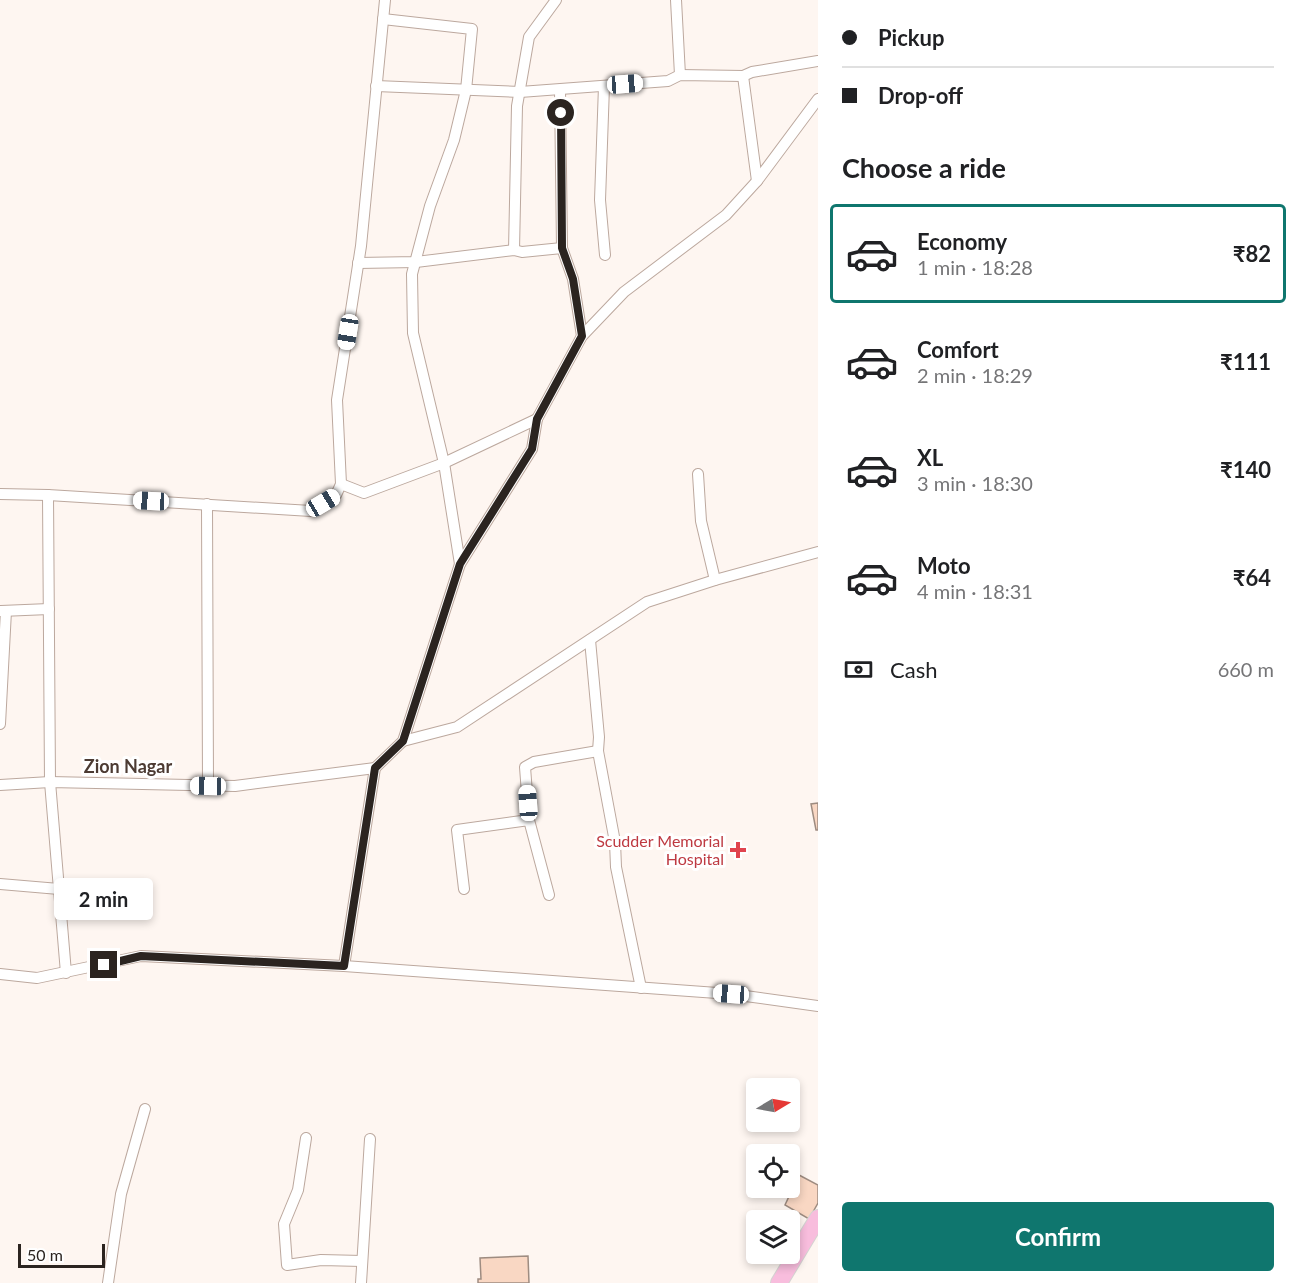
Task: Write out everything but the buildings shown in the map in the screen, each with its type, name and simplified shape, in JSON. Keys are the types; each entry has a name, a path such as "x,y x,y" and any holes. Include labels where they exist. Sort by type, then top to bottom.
{"main road":[{"path":"779,1283 818,1218"}],"street":[{"path":"0,494 311,511 336,495 341,484 337,400 358,263 385,0"},
{"path":"514,250 517,106 529,37 556,0"},
{"path":"676,0 680,75"},
{"path":"383,19 472,29 466,90 454,140 430,206 412,274 413,333 444,463 460,564"},
{"path":"376,86 520,92 560,90 668,81 680,75 743,76 752,72 818,61"},
{"path":"743,76 757,181"},
{"path":"604,86 600,200 605,255"},
{"path":"560,90 562,248 573,279 582,336"},
{"path":"0,785 50,782 235,786 375,768 403,741 460,564 532,449 537,419 582,336 624,292 726,214 757,181 818,99"},
{"path":"358,263 416,262 514,250 522,252 562,248"},
{"path":"341,484 364,493 444,463 537,419"},
{"path":"698,474 700,521 715,580"},
{"path":"48,495 50,782 66,973"},
{"path":"207,504 208,786"},
{"path":"403,741 457,728 647,602 715,580 818,552"},
{"path":"0,724 3,611 49,609"},
{"path":"590,640 599,737 598,752 615,842 616,867 641,988"},
{"path":"549,895 529,820 525,767 534,762 598,752"},
{"path":"344,966 375,768"},
{"path":"464,889 457,830 529,820"},
{"path":"0,884 59,890"},
{"path":"0,974 37,978 141,956 344,966 731,994 818,1006"},
{"path":"108,1283 121,1194 145,1109"},
{"path":"306,1138 298,1190 284,1224 287,1265 321,1260 362,1261"},
{"path":"361,1283 370,1139"}],"place":[{"name":"Scudder Memorial Hospital","path":"738,850"}],"district":[{"name":"Zion Nagar","path":"128,767"}],"route":[{"path":"104,965 141,956 344,966 375,768 403,741 460,564 532,449 537,419 582,336 573,279 562,248 561,113"}]}
